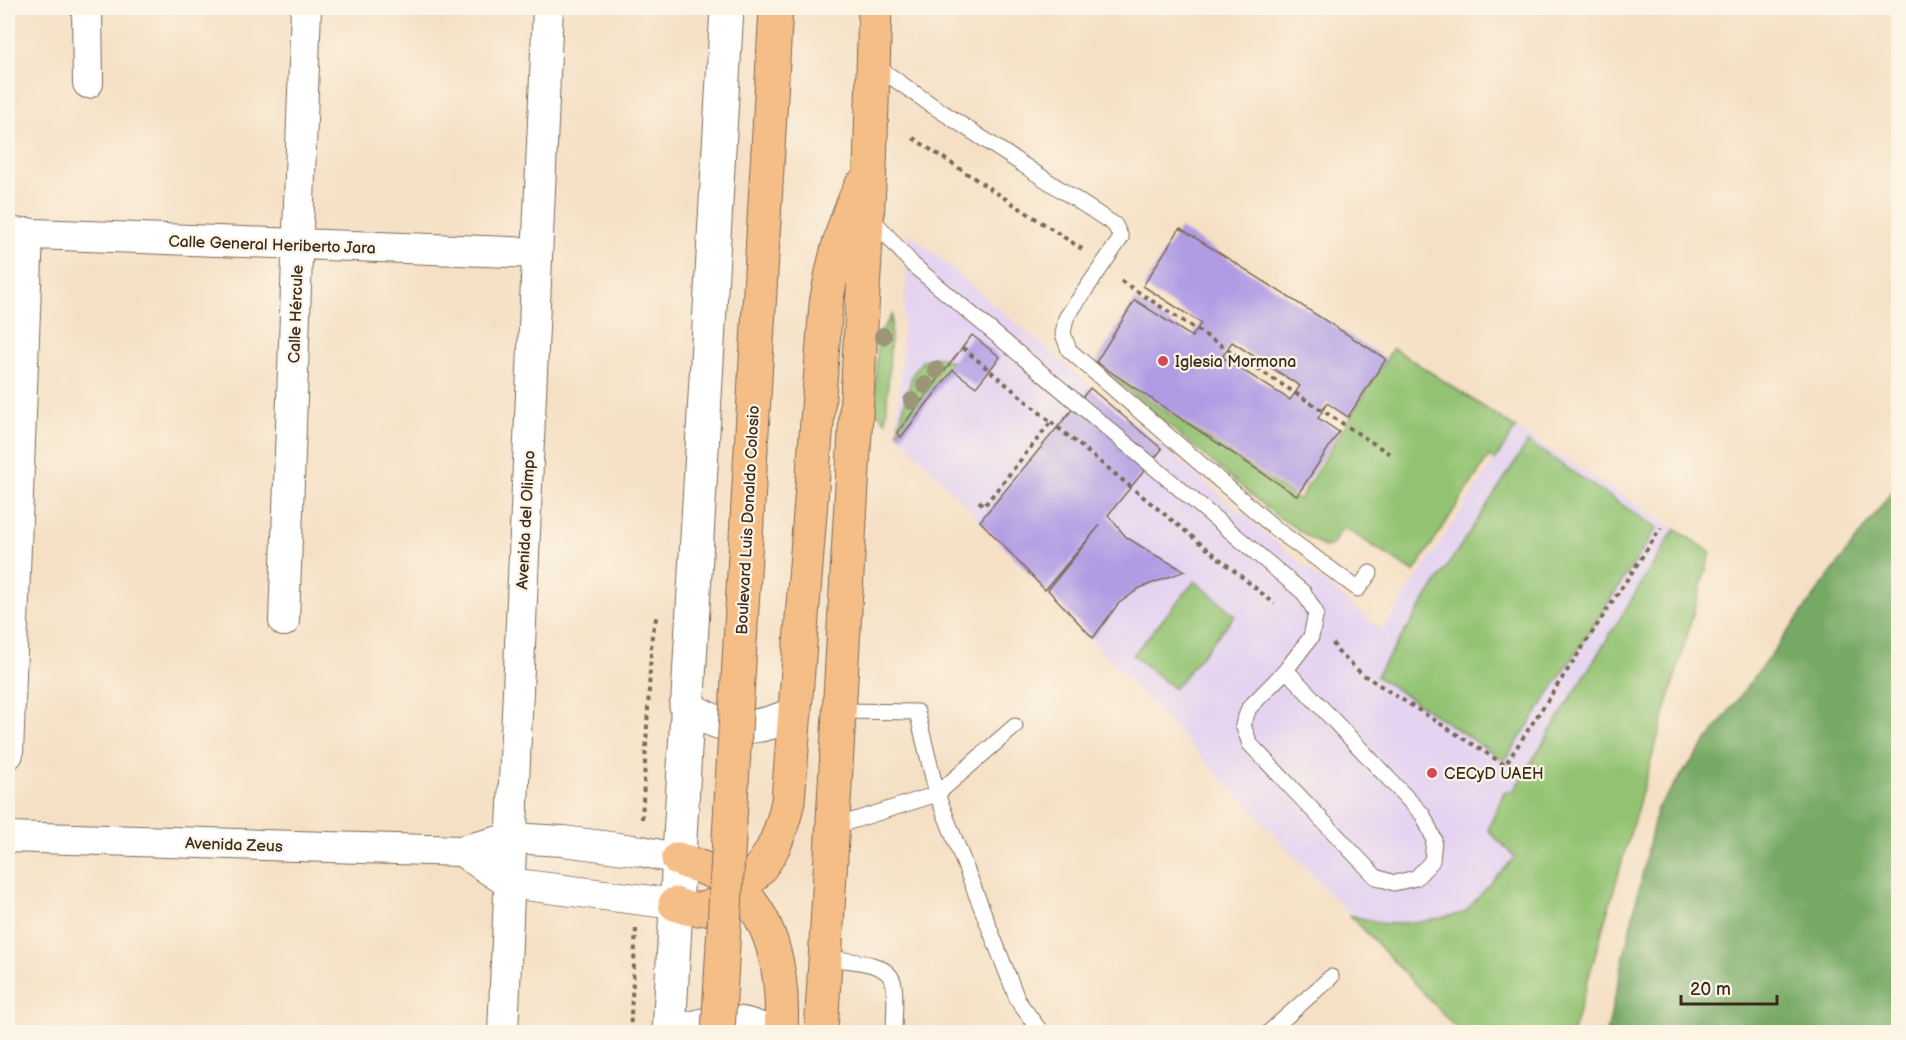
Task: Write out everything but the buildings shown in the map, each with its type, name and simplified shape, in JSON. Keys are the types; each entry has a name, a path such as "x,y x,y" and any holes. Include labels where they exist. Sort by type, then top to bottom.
{"main road":[{"name":"Boulevard Luis Donaldo Colosio","path":"718,1032 776,8"},
{"path":"821,1032 870,168 875,8"},
{"path":"675,904 691,909 703,908 717,904 739,890 763,866 782,827 788,801 826,304 841,235 870,168"},
{"path":"678,859 724,878 747,898 760,916 778,968 781,990 781,1032"}],"street":[{"path":"87,8 88,83"},
{"name":"Calle Hércule","path":"284,621 306,8"},
{"name":"Avenida del Olimpo","path":"503,1032 548,8"},
{"path":"669,1032 727,8"},
{"path":"8,753 18,233"},
{"name":"Calle General Heriberto Jara","path":"18,233 537,253"},
{"path":"686,706 702,717 738,727 758,727 777,722 795,713"},
{"name":"Avenida Zeus","path":"8,837 461,851 511,838 563,841 641,851 678,859"},
{"path":"461,851 509,883 675,904"},
{"path":"681,1032 704,1024 728,1021 747,1024 766,1032"}],"lane":[{"path":"873,64 1115,225 1121,238 1066,318 1063,334 1069,350 1276,529 1359,589 1370,573"},
{"path":"867,214 913,265 1304,593 1316,613 1311,637 1286,670 1248,708 1243,725 1250,744 1376,877 1394,883 1416,878 1432,861 1434,839 1423,815 1286,670"},
{"path":"840,711 917,712 937,794 1018,1001 1041,1032"},
{"path":"833,827 937,794 1015,726"},
{"path":"825,958 876,965 890,974 894,985 894,1032"},
{"path":"1269,1032 1331,977"}],"path":[{"path":"913,138 1104,263 1115,277 1389,454"},
{"path":"963,348 1275,604"},
{"path":"978,501 984,506 1051,422"},
{"path":"1331,640 1336,650 1362,674 1505,765 1660,528"},
{"path":"630,1032 636,946"}],"shaded area":[{"name":"CECyD UAEH","path":"909,233 1382,631 1516,428 1711,552 1573,1032 1460,1032 897,433"}],"green space":[{"path":"892,315 886,421 874,410 878,335"},
{"path":"1393,348 1516,428 1495,460 1489,456 1414,572 1343,527 1332,545 1324,547 1274,514 1097,365 1299,500"},
{"path":"937,357 953,362 897,433 912,375 923,360"},
{"path":"1528,442 1657,528 1505,761 1376,676"},
{"path":"1898,483 1898,1032 1607,1032 1657,808"},
{"path":"1675,529 1711,552 1573,1032 1460,1032 1350,915 1386,924 1426,921 1464,913 1515,857 1488,830 1504,792 1514,790"},
{"path":"1195,581 1235,615 1174,689 1133,655"}],"place":[{"name":"Iglesia Mormona","path":"1163,361"},
{"name":"CECyD UAEH","path":"1432,773"}]}
